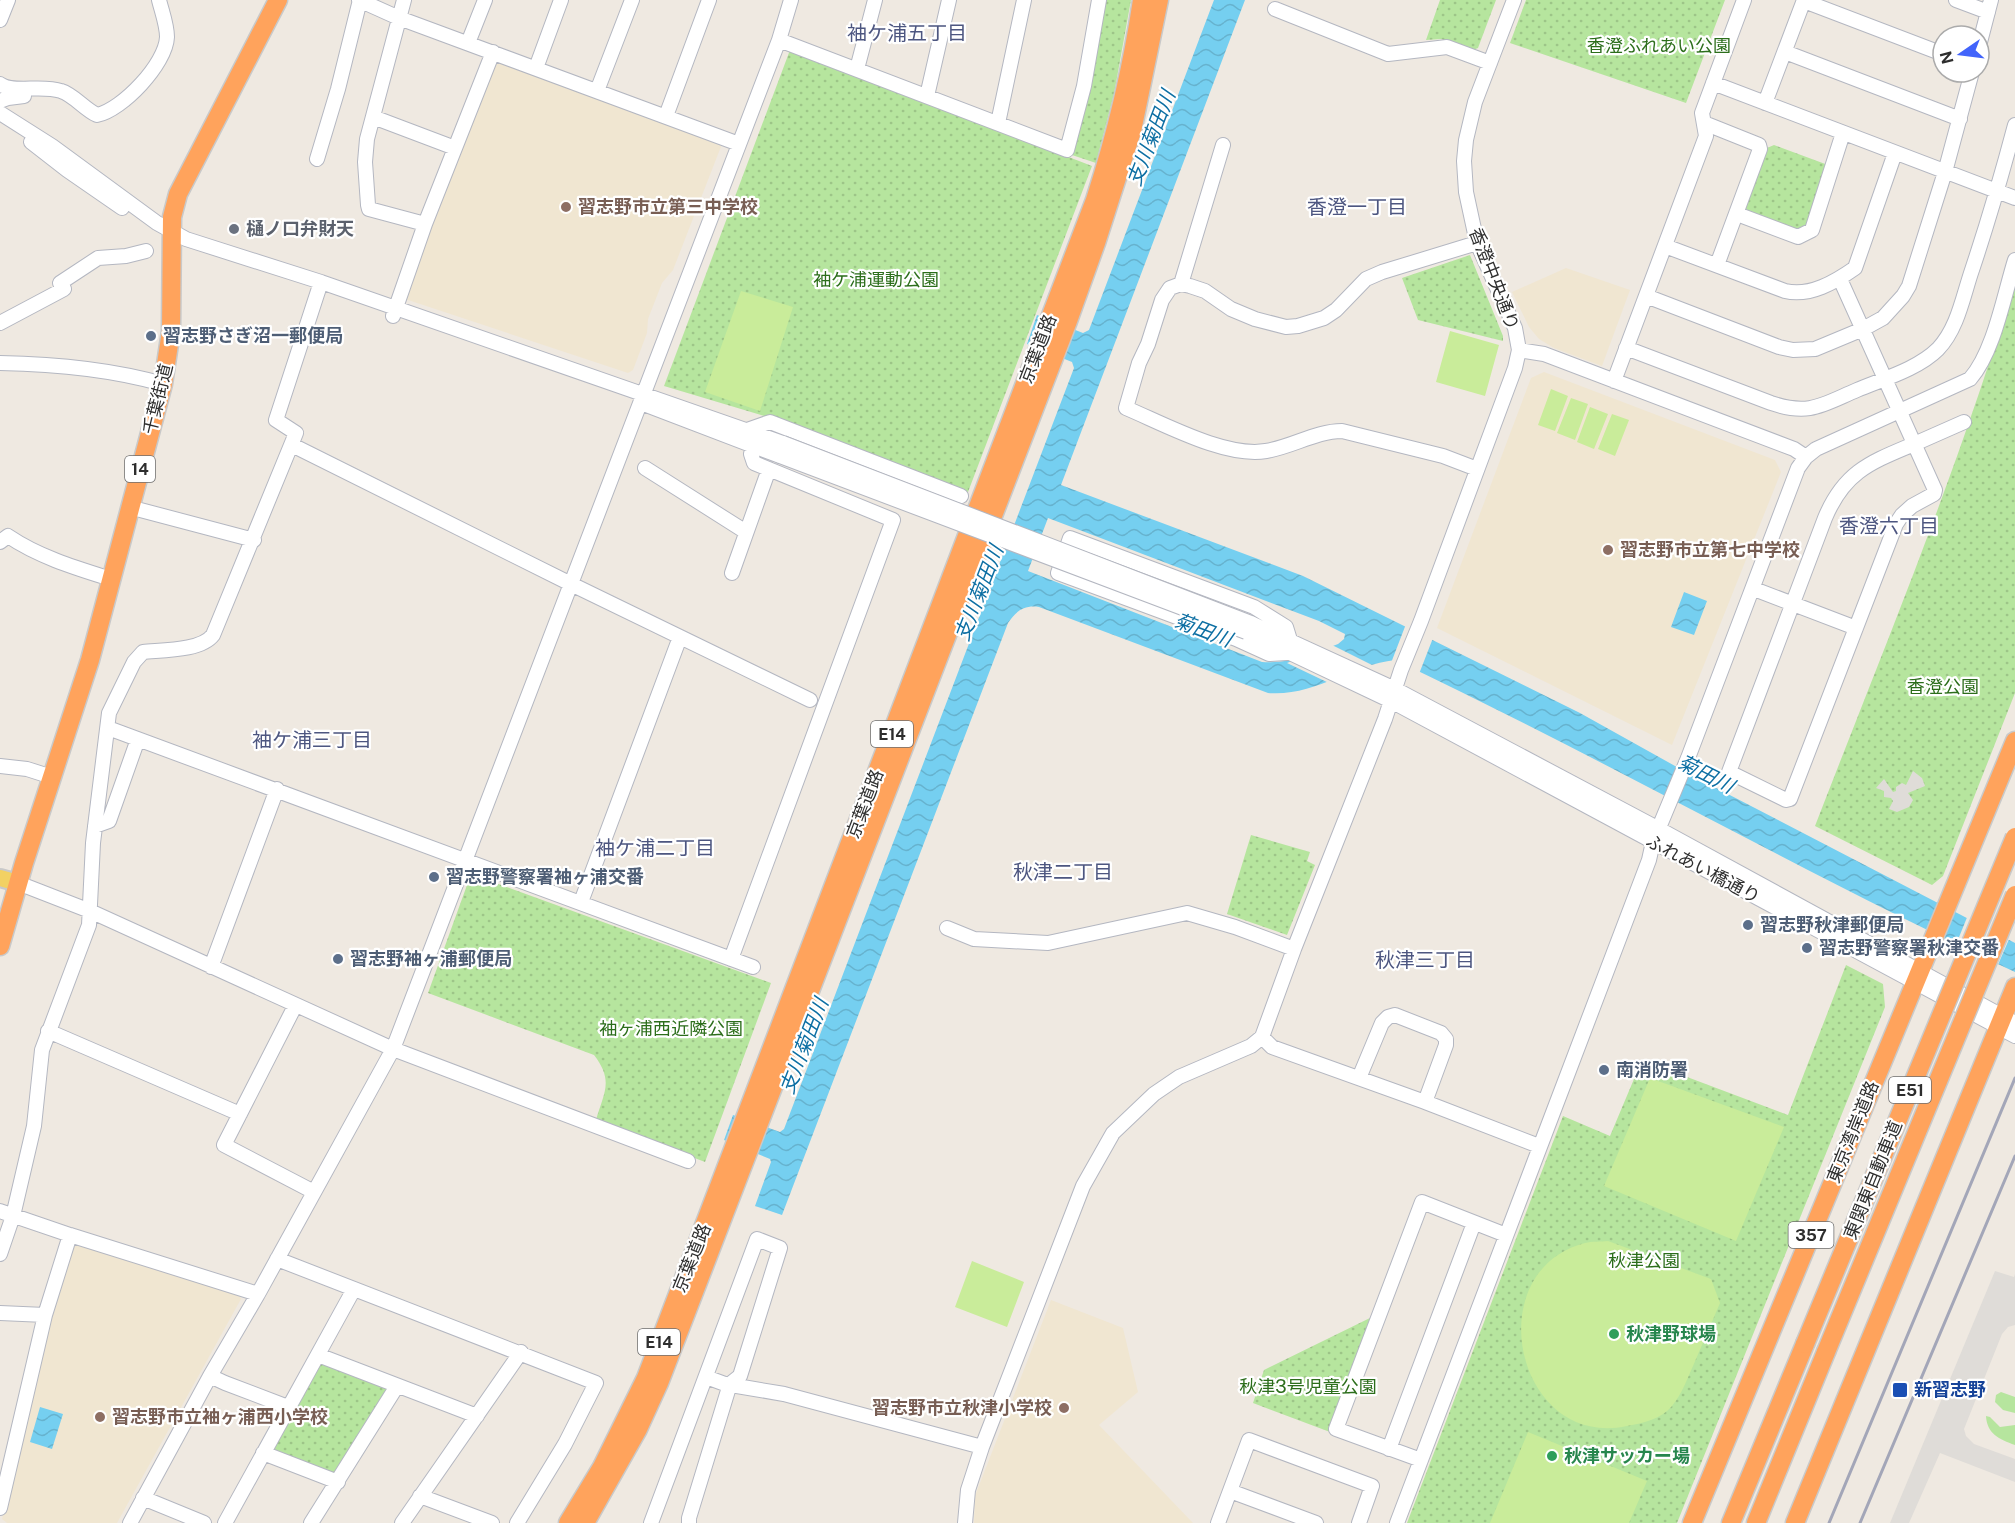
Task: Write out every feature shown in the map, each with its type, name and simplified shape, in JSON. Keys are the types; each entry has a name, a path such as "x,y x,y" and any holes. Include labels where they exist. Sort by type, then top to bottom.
{"highway":[{"name":"千葉街道","path":"0,946 90,660 163,384 171,331 172,217 181,186 278,0"},
{"name":"京葉道路","path":"585,1523 638,1430 659,1383 739,1156 1095,200 1109,156 1131,63 1142,0"},
{"name":"京葉道路","path":"754,1116 1068,321 1132,131 1159,0"},
{"name":"東京湾岸道路","path":"1692,1523 2015,741"},
{"name":"東関東自動車道","path":"1731,1523 2015,837"},
{"name":"東関東自動車道","path":"1756,1523 2015,895"},
{"path":"1795,1523 2009,1016"},
{"name":"京葉道路","path":"568,1523 602,1467 641,1388 739,1156"}],"main road":[{"path":"0,878 18,883"}],"street":[{"path":"0,20 8,0"},
{"path":"0,84 13,89 34,87 60,90 97,115 105,112 145,81 164,52 167,38 159,0"},
{"path":"317,159 338,89 360,0 399,18 740,144"},
{"path":"404,0 373,117 364,162 369,209 425,224"},
{"path":"468,43 485,0"},
{"path":"536,68 561,0"},
{"path":"597,91 632,0"},
{"path":"666,116 709,0"},
{"path":"130,1523 393,1049 740,144 779,40 791,0"},
{"path":"857,69 875,0"},
{"path":"927,96 949,0"},
{"path":"998,123 1024,0"},
{"path":"779,40 1067,150 1084,86 1099,0"},
{"name":"香澄中央通り","path":"1262,1037 1515,369 1519,350 1515,327 1477,243 1466,192 1465,151 1475,102 1514,0"},
{"path":"1614,381 1706,136 1702,113 1744,0"},
{"path":"1765,103 1804,0 1931,49"},
{"path":"1956,0 1990,6 1985,24"},
{"path":"1275,9 1388,54 1447,47 1490,63"},
{"path":"394,312 425,224 493,52"},
{"path":"1785,52 1960,118"},
{"path":"1713,83 2015,198"},
{"path":"1646,296 1779,347 1793,350 1815,349 1863,329 1891,311 1909,286 1945,172 1969,84"},
{"path":"0,101 33,94 34,87"},
{"path":"0,113 52,146 186,248 320,286 643,398 747,430 781,450 1249,627 1393,695"},
{"path":"373,117 455,148"},
{"path":"0,120 67,171 171,236"},
{"path":"1704,123 1759,145 1760,149 1717,265"},
{"path":"1626,348 1771,403 1800,410 1823,405 1929,357 1950,333 1955,323 1997,191 2015,125"},
{"path":"1737,213 1798,237 1812,230 1843,133"},
{"path":"1182,284 1223,145"},
{"path":"1665,246 1793,293 1810,291 1840,279 1855,268 1860,259 1895,153"},
{"path":"1477,243 1366,279 1336,310 1324,318 1298,326 1286,327 1255,319 1231,309 1205,291 1182,284 1170,288 1162,300 1149,344 1139,363 1126,408 1177,430 1240,452 1268,451 1329,431 1342,431 1443,456 1477,469"},
{"path":"0,323 64,289 60,283 98,258 126,256 146,251"},
{"path":"1397,1523 1649,860 1653,842 1689,758 1798,468 1806,457 1822,446 1970,379 1977,371 1991,339 2015,260"},
{"path":"1840,279 1863,329 1899,411 1914,444 1935,490 1934,494 1906,511 1896,524 1790,799 1786,800 1729,772 1830,506 1839,490 1865,467 1914,444 1964,422"},
{"path":"0,1254 6,1214 34,1126 42,1050 89,925 95,826 109,713 139,655 143,652 197,646 209,641 254,540 296,433 276,420 320,286"},
{"path":"1519,350 1544,354 1794,449 1806,457"},
{"path":"0,363 86,368 163,384"},
{"path":"643,398 753,446 781,450"},
{"path":"747,430 770,422 961,496"},
{"path":"292,445 810,700"},
{"path":"731,959 894,520 754,463 751,454 753,446"},
{"path":"645,468 746,532"},
{"path":"732,573 769,469"},
{"path":"129,507 254,540"},
{"path":"0,542 8,536 21,545 55,560 111,579"},
{"path":"1070,538 1254,607 1286,627 1290,646 1269,654 1236,639 1058,573 1070,538"},
{"path":"1754,589 1856,628"},
{"path":"581,902 680,637"},
{"name":"ふれあい橋通り","path":"1393,695 1659,829 1917,978"},
{"name":"ふれあい橋通り","path":"1393,695 1653,842 1917,978 2009,1016"},
{"path":"108,728 753,967"},
{"path":"95,826 109,821 138,739"},
{"path":"0,766 27,769 52,777"},
{"path":"211,967 277,789"},
{"path":"18,883 90,912 393,1049 688,1161"},
{"path":"947,928 974,939 1048,943 1186,913 1235,927 1294,949"},
{"path":"295,1006 224,1145 314,1192"},
{"path":"1359,1078 1382,1023 1395,1015 1441,1033 1446,1039 1446,1045 1425,1102"},
{"path":"48,1031 240,1114"},
{"path":"965,1523 968,1490 982,1448 1083,1186 1113,1133 1154,1094 1179,1077 1251,1046 1262,1037 1272,1047 1539,1146"},
{"path":"1420,1460 1336,1429 1422,1202 1506,1235"},
{"path":"6,1214 258,1294"},
{"path":"1389,1449 1474,1223"},
{"path":"0,1508 45,1315 70,1235"},
{"path":"651,1523 758,1239 780,1248 740,1376 730,1384 688,1518 689,1523"},
{"path":"278,1259 596,1383 565,1444 517,1523"},
{"path":"225,1523 354,1289"},
{"path":"0,1312 45,1315"},
{"path":"402,1523 521,1352"},
{"path":"318,1354 477,1416"},
{"path":"210,1376 288,1407"},
{"path":"706,1377 784,1394 982,1448"},
{"path":"311,1523 397,1386"},
{"path":"1218,1523 1250,1440 1372,1486 1359,1523"},
{"path":"263,1453 338,1482"},
{"path":"1230,1491 1316,1523"},
{"path":"420,1496 492,1523"},
{"path":"143,1498 204,1523"}],"shaded area":[{"name":"習志野市立第三中学校","path":"491,59 722,144 673,270 662,283 648,319 647,333 633,370 628,373 405,299"},
{"path":"1566,268 1630,290 1602,366 1554,348 1539,339 1529,327 1512,292"},
{"name":"習志野市立第七中学校","path":"1544,372 1775,460 1781,472 1672,745 1437,628 1531,378"},
{"path":"1913,771 1922,778 1925,786 1908,793 1913,800 1909,807 1897,812 1889,809 1893,801 1891,798 1884,797 1884,791 1876,788 1884,779 1893,792 1896,791 1896,787 1902,783 1906,785"},
{"name":"習志野市立袖ヶ浦西小学校","path":"77,1245 239,1295 241,1299 117,1523 7,1523 2,1519 48,1316 72,1246"},
{"path":"1995,1271 2014,1277 2015,1274 2015,1325 2008,1327 2002,1334 1964,1429 1966,1436 1974,1444 2015,1459 2015,1482 1940,1453 1909,1523 1890,1523"},
{"name":"習志野市立秋津小学校","path":"1051,1300 1123,1328 1138,1392 1099,1425 1193,1523 974,1523 975,1496"}],"green space":[{"path":"1104,0 1131,0 1114,94 1096,163 1069,154"},
{"path":"1440,0 1496,0 1478,48 1473,50 1441,39 1426,40"},
{"name":"香澄ふれあい公園","path":"1526,0 1725,0 1686,103 1510,43"},
{"name":"袖ケ浦運動公園","path":"790,50 1092,166 968,492 761,415 664,386"},
{"path":"1774,145 1828,165 1807,226 1795,230 1744,211 1767,148"},
{"path":"1470,255 1503,341 1418,320 1402,278"},
{"name":"香澄公園","path":"2015,280 2015,693 1943,876 1932,885 1815,826 1946,487"},
{"path":"741,291 793,307 760,411 705,392"},
{"path":"1450,331 1499,345 1485,396 1436,382"},
{"path":"1551,389 1568,396 1555,431 1538,425"},
{"path":"1571,398 1588,404 1575,440 1557,433"},
{"path":"1590,407 1608,414 1594,449 1577,442"},
{"path":"1612,414 1629,420 1615,456 1598,449"},
{"path":"1251,835 1310,852 1307,861 1315,865 1287,935 1227,914"},
{"name":"袖ヶ浦西近隣公園","path":"471,874 771,983 705,1162 596,1120 606,1080 594,1055 428,993"},
{"name":"秋津公園","path":"1846,965 1883,984 1885,1007 1677,1523 1407,1523 1563,1116 1610,1136 1642,1060 1788,1115"},
{"path":"1650,1078 1784,1127 1736,1241 1604,1186"},
{"name":"秋津野球場","path":"1608,1241 1711,1279 1720,1303 1684,1386 1668,1410 1652,1420 1633,1425 1589,1426 1558,1411 1536,1386 1524,1354 1522,1320 1530,1287 1551,1260 1585,1243"},
{"path":"972,1261 1024,1282 1007,1327 955,1307"},
{"name":"秋津3号児童公園","path":"1374,1316 1330,1432 1253,1403 1264,1370"},
{"path":"319,1361 392,1389 336,1478 269,1452"},
{"path":"2001,1392 2015,1397 2015,1413 2003,1410 1995,1402 1996,1395"},
{"path":"1986,1416 2000,1427 2015,1425 2015,1445 1991,1432"},
{"name":"秋津サッカー場","path":"1528,1432 1647,1481 1629,1523 1490,1523"}],"water":[{"path":"1214,0 1245,0 1061,485 1303,576 1580,713 1693,776 2015,943 2015,972 1859,896 1551,737 1395,660 1363,668 1317,686 1285,693 1268,693 1039,607 1029,607 1017,612 1008,623 782,1215 755,1206 771,1162 770,1159 724,1140 733,1115 780,1132 784,1129 1074,368 1072,362 1027,344 1037,315 1083,333 1089,330","holes":["1048,518 1319,621 1345,634 1344,639 1338,644 1301,658 1262,662 1028,571"]},
{"path":"1684,592 1707,601 1694,635 1671,627"},
{"path":"40,1407 63,1414 52,1449 30,1442"}],"pier":[{"path":"1406,624 1433,638 1419,674 1391,663"},
{"path":"1332,645 1374,666 1331,684 1287,663"},
{"path":"1968,915 2010,937 1997,967 1955,947"}],"railway":[{"path":"1829,1523 2015,1078"},
{"path":"1860,1523 2015,1156"}],"place":[{"name":"習志野市立第三中学校","path":"566,207"},
{"name":"樋ノ口弁財天","path":"234,229"},
{"name":"習志野さぎ沼一郵便局","path":"151,336"},
{"name":"習志野市立第七中学校","path":"1608,550"},
{"name":"習志野警察署袖ヶ浦交番","path":"434,877"},
{"name":"習志野秋津郵便局","path":"1748,925"},
{"name":"習志野警察署秋津交番","path":"1807,948"},
{"name":"習志野袖ヶ浦郵便局","path":"338,959"},
{"name":"南消防署","path":"1604,1070"},
{"name":"秋津野球場","path":"1614,1334"},
{"name":"新習志野","path":"1900,1390"},
{"name":"習志野市立秋津小学校","path":"1064,1408"},
{"name":"習志野市立袖ヶ浦西小学校","path":"100,1417"},
{"name":"秋津サッカー場","path":"1552,1456"}],"district":[{"name":"袖ケ浦五丁目","path":"907,33"},
{"name":"香澄一丁目","path":"1357,207"},
{"name":"香澄六丁目","path":"1889,526"},
{"name":"袖ケ浦三丁目","path":"312,740"},
{"name":"袖ケ浦二丁目","path":"655,848"},
{"name":"秋津二丁目","path":"1063,872"},
{"name":"秋津三丁目","path":"1425,960"}],"water label":[{"name":"支川菊田川","path":"1151,138"},
{"name":"支川菊田川","path":"979,593"},
{"name":"菊田川","path":"1203,630"},
{"name":"菊田川","path":"1706,774"},
{"name":"支川菊田川","path":"804,1046"}]}
